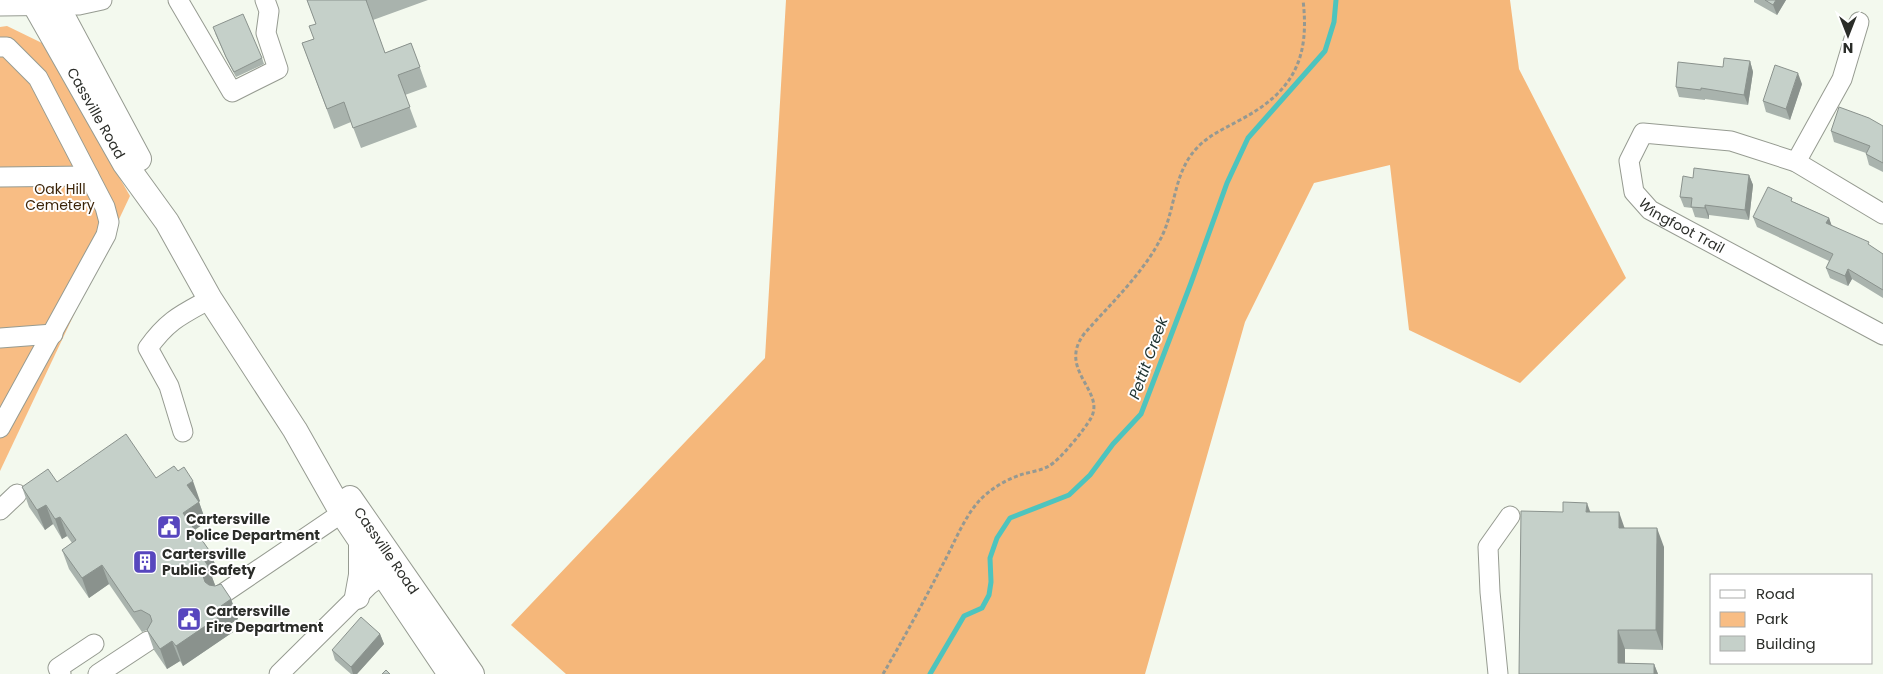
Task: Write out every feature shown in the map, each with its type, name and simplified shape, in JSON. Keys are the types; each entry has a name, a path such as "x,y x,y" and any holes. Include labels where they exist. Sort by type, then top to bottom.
{"main road":[{"name":"Cassville Road","path":"45,3 125,164 167,222 210,299 295,430 342,513 362,542 390,569 472,674"},
{"name":"Cassville Road","path":"295,430 354,503 450,674"},
{"path":"357,598 361,575 362,542"}],"street":[{"path":"0,6 45,3 79,5 102,0"},
{"path":"178,0 232,92 278,69 266,33 267,6"},
{"path":"1796,162 1842,79 1859,22"},
{"path":"0,47 7,47 38,78 105,207 109,222 108,229 53,334 0,428"},
{"name":"Wingfoot Trail","path":"1883,214 1796,162 1731,141 1643,133 1629,161 1634,192 1650,210 1883,335"},
{"path":"0,177 89,176"},
{"path":"183,432 170,386 148,348 160,331 171,321 210,299"},
{"path":"0,338 53,334"},
{"path":"0,510 17,494"},
{"path":"222,594 342,513"},
{"path":"1498,674 1490,592 1488,546 1510,516"},
{"path":"279,674 357,598 390,569"},
{"path":"98,674 148,642"},
{"path":"61,674 58,668 94,644"}],"path":[{"path":"883,674 910,628 963,526 978,502 987,493 1008,480 1053,463 1091,418 1094,404 1076,366 1078,344 1084,334 1135,276 1156,248 1170,216 1182,170 1200,144 1219,130 1252,112 1273,97 1289,81 1299,63 1304,41 1303,0"}],"green space":[{"name":"Oak Hill Cemetery","path":"7,26 42,43 130,196 0,471 0,27"}],"shaded area":[{"path":"786,0 1510,0 1519,69 1626,278 1520,383 1409,330 1390,165 1314,183 1245,322 1145,674 566,674 511,625 765,358"}],"building":[{"path":"307,0 366,0 385,53 411,43 420,67 398,75 410,107 353,128 344,102 327,109 302,43 314,39 309,26 316,24"},
{"path":"1765,0 1776,0 1773,5"},
{"path":"243,14 262,58 234,72 213,27"},
{"path":"1724,58 1750,61 1744,95 1701,88 1701,90 1676,87 1678,62 1723,67"},
{"path":"1775,65 1798,73 1786,109 1763,101"},
{"path":"1839,107 1869,118 1883,126 1883,163 1866,154 1870,146 1831,131"},
{"path":"1694,168 1749,175 1745,210 1705,205 1705,208 1691,207 1692,198 1680,197 1683,176 1693,178"},
{"path":"1768,187 1792,198 1791,201 1829,218 1826,223 1869,242 1868,244 1883,254 1883,290 1848,269 1845,276 1826,268 1833,254 1753,217"},
{"name":"Cartersville Public Safety","path":"126,434 156,478 174,466 178,471 184,467 193,481 187,485 199,502 183,513 211,553 203,558 208,566 203,576 205,582 209,585 221,584 231,599 221,606 226,612 176,646 172,641 160,649 147,630 152,621 150,615 141,610 134,612 102,565 82,578 62,550 76,540 60,517 55,519 46,505 37,510 22,487 48,469 57,482"},
{"path":"1563,502 1587,503 1586,512 1619,512 1619,528 1657,528 1656,630 1618,630 1618,663 1654,664 1654,674 1519,674 1521,511 1563,512"},
{"path":"361,617 380,634 351,667 332,650"},
{"path":"386,670 390,674 382,674"}],"waterway":[{"name":"Pettit Creek","path":"930,674 964,616 982,608 989,595 991,582 990,558 997,538 1010,518 1069,495 1090,475 1113,444 1141,414 1227,183 1248,138 1325,51 1334,22 1336,0"}],"place":[{"name":"Cartersville Police Department","path":"169,527"},
{"name":"Cartersville Public Safety","path":"145,562"},
{"name":"Cartersville Fire Department","path":"189,619"}]}
